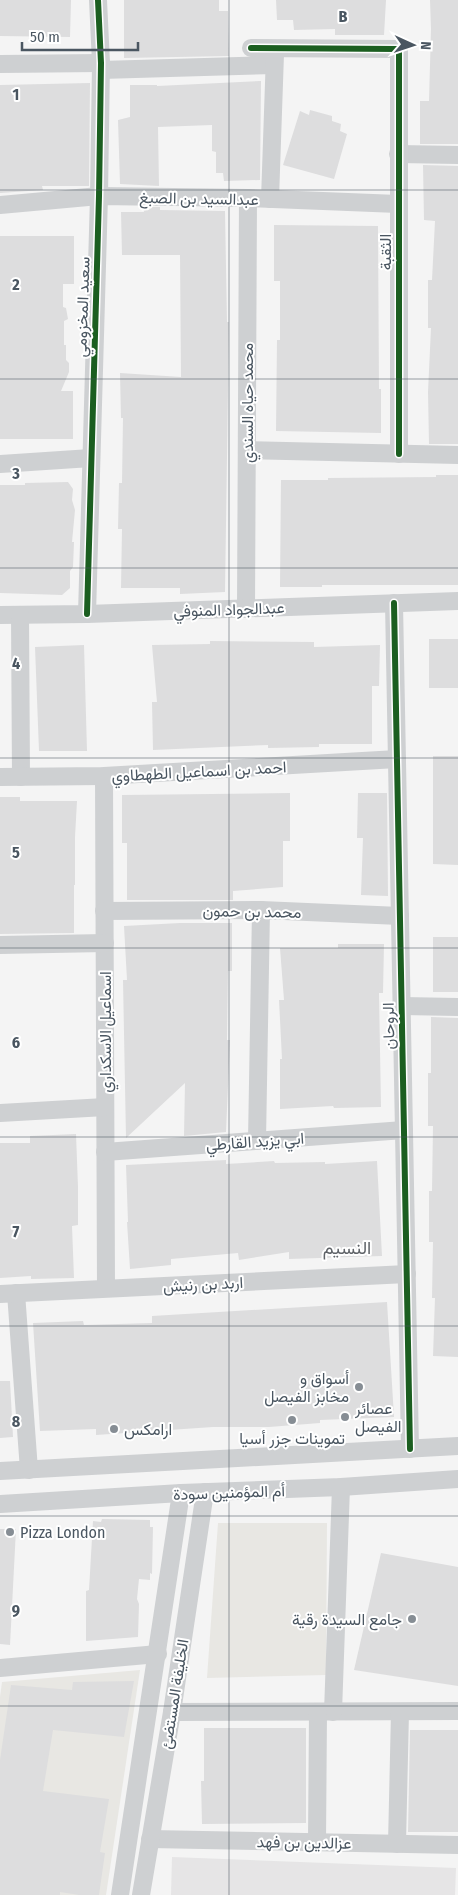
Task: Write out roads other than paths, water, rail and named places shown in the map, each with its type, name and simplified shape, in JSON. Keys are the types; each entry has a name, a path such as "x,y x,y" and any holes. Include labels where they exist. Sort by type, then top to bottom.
{"street":[{"name":"سعيد المخزومي","path":"87,614 99,196 101,67 98,0"},
{"path":"251,48 275,57"},
{"name":"الثقبة","path":"275,57 398,49 400,454"},
{"path":"0,64 101,67 275,57"},
{"path":"270,199 275,57"},
{"path":"398,154 458,155"},
{"name":"عبدالسيد بن الصبغ","path":"0,205 99,196 248,198 398,204"},
{"name":"محمد حياه السندي","path":"246,609 248,198"},
{"path":"247,450 458,456"},
{"path":"0,464 91,458"},
{"name":"عبدالجواد المنوفي","path":"0,615 87,614 458,601"},
{"name":"الروحان","path":"394,603 410,1449"},
{"path":"20,615 21,777"},
{"name":"احمد بن اسماعيل الطهطاوي","path":"0,777 104,776 397,759"},
{"name":"اسماعيل الاسكداري","path":"104,776 106,1288"},
{"path":"257,1141 261,910"},
{"name":"محمد بن حمون","path":"104,911 261,910 400,916"},
{"path":"0,945 105,944"},
{"path":"402,1006 458,1007"},
{"path":"0,1113 105,1107"},
{"name":"ابي يزيد القارطي","path":"106,1152 404,1130"},
{"name":"اربد بن رنيش","path":"8,1293 407,1274"},
{"path":"8,1293 29,1470"},
{"name":"أم المؤمنين سودة","path":"0,1471 458,1446"},
{"name":"أم المؤمنين سودة","path":"0,1504 182,1493 341,1487 458,1479"},
{"path":"317,1842 341,1487"},
{"name":"الخليفة المستضئ","path":"141,1895 172,1712 205,1492"},
{"name":"الخليفة المستضئ","path":"120,1895 182,1493"},
{"path":"0,1668 158,1654"},
{"path":"172,1712 458,1712"},
{"path":"397,1844 400,1712"},
{"name":"عزالدين بن فهد","path":"150,1839 458,1845"}],"place":[{"name":"أسواق و مخابز الفيصل","path":"359,1387"},
{"name":"عصائر الفيصل","path":"345,1417"},
{"name":"تموينات جزر أسيا","path":"292,1420"},
{"name":"ارامكس","path":"114,1429"},
{"name":"Pizza London","path":"10,1532"},
{"name":"جامع السيدة رقية","path":"412,1619"}],"district":[{"name":"النسيم","path":"347,1248"}]}
